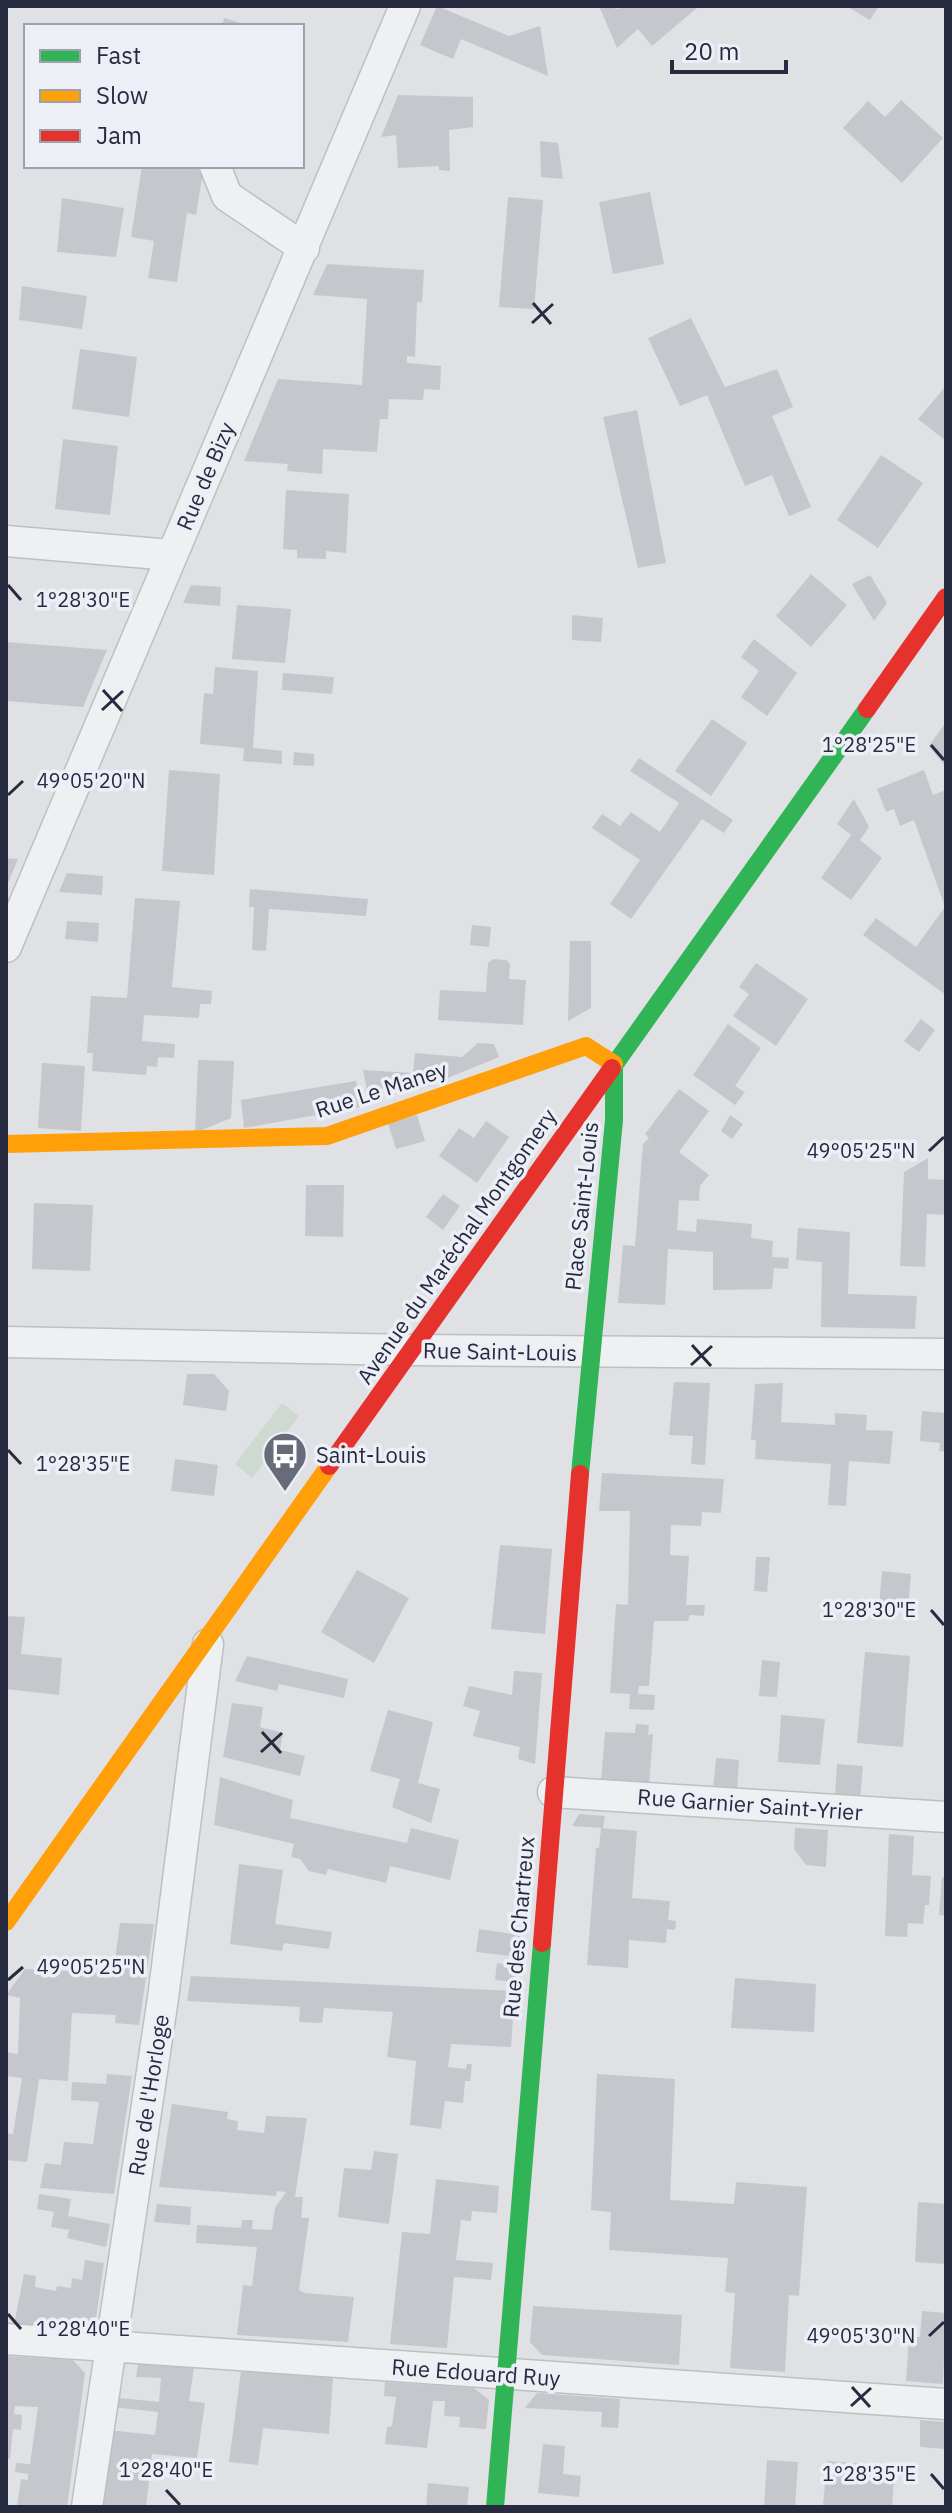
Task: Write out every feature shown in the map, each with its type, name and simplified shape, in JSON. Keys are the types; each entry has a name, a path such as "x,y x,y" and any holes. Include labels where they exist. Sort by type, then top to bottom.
{"street":[{"name":"Rue de Bizy","path":"6,947 405,6"},
{"path":"216,168 227,196 304,248"},
{"path":"6,541 171,555"},
{"name":"Avenue du Maréchal Montgomery","path":"6,1922 946,597"},
{"name":"Rue Le Maney","path":"6,1144 327,1136 586,1046 614,1064"},
{"name":"Place Saint-Louis","path":"590,1352 614,1120 614,1064"},
{"name":"Rue Saint-Louis","path":"6,1342 411,1350 946,1354"},
{"name":"Rue des Chartreux","path":"495,2507 590,1352"},
{"name":"Rue de l'Horloge","path":"87,2507 163,1998 209,1634"},
{"name":"Rue Garnier Saint-Yrier","path":"553,1792 946,1817"},
{"name":"Rue Edouard Ruy","path":"6,2339 946,2404"}],"shaded area":[{"path":"282,1403 299,1416 252,1478 235,1464"}],"building":[{"path":"437,6 509,36 540,26 548,76 461,39 453,59 420,45"},
{"path":"599,6 619,9 622,6 697,8 652,46 638,29 617,48"},
{"path":"846,6 879,6 870,20"},
{"path":"224,18 244,24 222,24"},
{"path":"398,95 473,97 473,127 449,130 450,171 439,170 439,166 398,168 396,135 381,137"},
{"path":"901,100 943,138 902,183 843,128 868,101 885,117"},
{"path":"540,141 558,143 563,179 541,177"},
{"path":"142,168 204,168 196,215 187,213 177,282 148,278 154,241 131,237"},
{"path":"650,192 664,264 613,274 599,202"},
{"path":"508,197 543,200 534,309 499,307"},
{"path":"62,198 124,208 116,257 57,252"},
{"path":"327,264 424,270 422,302 417,302 415,357 407,356 407,363 441,366 440,390 424,389 423,400 389,399 388,419 380,419 377,452 323,449 322,474 287,471 288,464 244,461 278,379 362,385 367,299 313,295"},
{"path":"22,286 87,296 82,329 19,320"},
{"path":"691,318 725,387 777,369 793,407 772,416 811,507 789,516 772,475 745,486 707,395 680,406 648,338"},
{"path":"80,349 137,357 129,417 72,409"},
{"path":"946,386 946,441 918,419"},
{"path":"637,410 666,563 638,568 603,417"},
{"path":"63,439 118,446 110,515 55,509"},
{"path":"881,455 923,483 878,548 837,520"},
{"path":"286,490 349,494 346,553 326,551 326,559 297,558 297,550 283,549"},
{"path":"811,574 847,605 811,647 776,616"},
{"path":"870,575 887,603 874,621 852,584"},
{"path":"191,585 221,587 220,606 183,603"},
{"path":"237,605 291,609 285,663 232,659"},
{"path":"572,615 603,618 601,642 572,640"},
{"path":"754,639 797,673 767,716 741,697 759,671 741,657"},
{"path":"6,642 107,650 83,707 6,701"},
{"path":"215,667 258,671 253,748 282,751 282,764 243,761 244,748 200,744 204,693 213,694"},
{"path":"283,673 334,677 332,694 282,690"},
{"path":"712,719 747,743 711,796 675,771"},
{"path":"946,722 946,767 929,746"},
{"path":"294,752 314,754 314,766 293,765"},
{"path":"639,758 733,820 724,833 702,819 631,919 610,904 640,860 592,828 602,814 620,826 631,812 660,832 679,803 630,771"},
{"path":"169,770 220,774 214,875 162,871"},
{"path":"924,770 933,795 946,790 946,995 863,935 876,918 916,947 945,907 914,820 900,826 894,809 886,812 877,789"},
{"path":"854,799 869,827 860,840 882,858 851,900 821,878 851,835 837,824"},
{"path":"6,858 18,859 6,888"},
{"path":"67,873 103,876 102,895 59,892"},
{"path":"250,889 368,899 366,916 269,909 266,951 252,950 254,907 249,907"},
{"path":"135,898 180,901 172,987 212,991 211,1004 200,1004 199,1018 144,1015 142,1041 175,1044 174,1058 158,1057 157,1067 147,1066 146,1075 92,1071 93,1053 87,1053 91,996 127,998"},
{"path":"67,921 99,923 98,942 65,939"},
{"path":"472,925 491,927 489,947 470,945"},
{"path":"570,941 591,941 591,1008 568,1021"},
{"path":"493,959 506,960 510,964 509,979 526,980 523,1025 438,1020 440,990 486,992 488,963"},
{"path":"756,963 808,999 776,1046 733,1016 749,994 739,987"},
{"path":"921,1019 935,1030 919,1052 904,1041"},
{"path":"728,1024 761,1048 735,1086 745,1092 735,1105 693,1075"},
{"path":"478,1043 494,1044 499,1057 421,1089 404,1081 403,1085 367,1091 363,1070 413,1073 415,1053 462,1057"},
{"path":"198,1060 234,1061 231,1118 195,1133"},
{"path":"42,1063 85,1066 81,1131 38,1128"},
{"path":"356,1081 361,1107 244,1128 241,1100"},
{"path":"679,1089 709,1111 679,1152 709,1175 700,1186 699,1201 679,1200 677,1230 696,1232 697,1219 752,1224 751,1238 773,1241 772,1257 789,1258 788,1269 774,1268 772,1289 713,1290 713,1252 668,1249 665,1305 618,1303 623,1245 635,1246 643,1144 649,1138 645,1134"},
{"path":"417,1115 425,1141 396,1149 388,1123"},
{"path":"730,1115 743,1124 732,1139 721,1131"},
{"path":"486,1121 509,1137 477,1183 439,1156 459,1128 474,1138"},
{"path":"928,1158 928,1179 946,1180 946,1215 927,1214 925,1267 900,1266 904,1172"},
{"path":"306,1185 344,1185 343,1237 305,1236"},
{"path":"443,1194 460,1206 443,1230 426,1217"},
{"path":"34,1203 93,1205 90,1271 32,1269"},
{"path":"798,1228 850,1232 848,1294 917,1296 915,1329 821,1327 822,1262 796,1260"},
{"path":"187,1374 214,1374 229,1391 226,1411 183,1405"},
{"path":"674,1382 710,1383 705,1465 691,1464 693,1436 669,1435"},
{"path":"783,1383 781,1422 835,1425 835,1413 867,1415 866,1430 893,1431 890,1464 849,1461 846,1506 828,1505 831,1464 755,1459 756,1440 751,1440 755,1384"},
{"path":"922,1411 946,1413 946,1452 939,1451 940,1443 920,1441"},
{"path":"175,1459 218,1465 214,1496 171,1491"},
{"path":"602,1473 724,1479 721,1513 702,1512 701,1526 671,1525 670,1555 689,1556 686,1605 705,1605 704,1616 690,1615 688,1621 654,1621 649,1686 639,1686 638,1694 655,1695 654,1710 629,1709 630,1694 610,1693 616,1604 628,1605 630,1511 599,1511"},
{"path":"500,1545 552,1549 545,1634 491,1629"},
{"path":"756,1557 770,1557 767,1592 754,1591"},
{"path":"357,1570 409,1598 374,1663 321,1632"},
{"path":"882,1571 911,1574 908,1608 879,1608"},
{"path":"6,1616 25,1617 21,1654 62,1658 59,1695 6,1689"},
{"path":"865,1652 910,1656 903,1747 857,1743"},
{"path":"247,1656 348,1679 344,1698 279,1684 277,1691 235,1681"},
{"path":"762,1660 780,1662 777,1697 759,1696"},
{"path":"514,1671 542,1673 535,1764 518,1759 520,1747 473,1736 480,1711 463,1706 469,1686 512,1695"},
{"path":"232,1703 263,1707 260,1727 283,1733 280,1750 305,1756 300,1776 223,1757"},
{"path":"388,1710 433,1722 418,1783 440,1789 431,1823 392,1807 400,1779 370,1771"},
{"path":"781,1715 825,1719 820,1765 778,1762"},
{"path":"636,1724 649,1725 648,1735 653,1734 649,1785 601,1782 605,1732 635,1733"},
{"path":"716,1758 739,1760 737,1791 713,1789"},
{"path":"837,1764 863,1766 860,1799 835,1797"},
{"path":"220,1777 293,1800 290,1818 407,1843 411,1828 459,1840 450,1880 390,1866 386,1883 328,1869 326,1875 309,1871 300,1859 291,1857 294,1844 214,1825"},
{"path":"579,1814 605,1816 603,1828 572,1826"},
{"path":"601,1828 637,1831 632,1898 670,1901 668,1920 676,1921 675,1930 667,1929 666,1943 629,1940 628,1968 587,1965 596,1848 599,1848"},
{"path":"795,1828 828,1830 826,1867 806,1865 794,1849"},
{"path":"889,1834 914,1836 912,1875 931,1876 929,1905 925,1905 923,1924 908,1923 907,1937 885,1936"},
{"path":"239,1864 283,1870 275,1924 332,1932 329,1949 284,1943 282,1951 230,1944"},
{"path":"942,1877 946,1877 946,1916 939,1915"},
{"path":"120,1923 154,1924 139,2025 115,2023 116,2015 72,2013 68,2081 39,2079 27,2162 6,2160 6,2133 13,2134 22,2078 6,2076 6,2052 18,2054 20,1998 6,1995 25,1969 113,1973"},
{"path":"479,1929 520,1935 518,1957 476,1952"},
{"path":"497,1963 517,1966 516,1982 495,1980"},
{"path":"191,1976 515,1991 511,2047 451,2044 448,2067 466,2069 467,2064 472,2064 470,2081 465,2081 463,2103 445,2101 441,2129 410,2125 416,2061 387,2057 393,2012 324,2008 322,2023 299,2022 300,2007 187,2001"},
{"path":"735,1978 816,1984 814,2032 731,2028"},
{"path":"107,2074 132,2076 114,2194 40,2188 45,2163 61,2165 64,2142 93,2144 99,2102 71,2100 72,2082 106,2084"},
{"path":"597,2074 675,2079 670,2200 734,2204 736,2182 807,2187 799,2296 789,2295 785,2372 730,2368 735,2293 725,2292 728,2258 609,2250 611,2212 591,2210"},
{"path":"172,2104 228,2112 227,2119 238,2121 237,2130 264,2133 266,2116 307,2118 295,2197 303,2197 301,2218 309,2218 299,2290 354,2297 348,2342 237,2335 243,2285 252,2286 257,2247 196,2243 197,2225 241,2228 242,2220 253,2220 252,2229 272,2230 275,2208 286,2192 277,2191 276,2196 159,2187"},
{"path":"374,2151 398,2154 389,2224 338,2217 344,2168 371,2170"},
{"path":"436,2179 499,2186 497,2213 472,2211 471,2221 461,2220 456,2260 493,2263 491,2280 454,2277 447,2348 390,2344 402,2232 430,2234"},
{"path":"39,2194 71,2199 68,2216 110,2224 106,2247 67,2238 69,2230 51,2227 54,2212 37,2209"},
{"path":"918,2202 946,2204 946,2264 915,2262"},
{"path":"157,2204 191,2207 190,2225 154,2222"},
{"path":"85,2260 104,2263 96,2318 81,2329 14,2325 24,2274 36,2276 35,2287 56,2291 57,2286 71,2288 72,2278 82,2280"},
{"path":"533,2306 682,2315 679,2365 542,2355 530,2342"},
{"path":"922,2311 946,2313 943,2384 906,2381 909,2337 920,2337"},
{"path":"6,2356 73,2360 85,2373 67,2507 17,2507 21,2479 28,2480 28,2474 15,2472 16,2463 30,2464 38,2407 15,2406 14,2414 22,2415 21,2430 13,2429 10,2459 6,2459"},
{"path":"138,2364 194,2368 189,2401 205,2403 197,2458 152,2454 146,2507 97,2507 108,2430 155,2435 158,2412 111,2407 114,2384 121,2385 120,2398 159,2402 161,2378 136,2377"},
{"path":"241,2371 333,2378 329,2434 263,2428 258,2465 229,2462"},
{"path":"385,2382 474,2388 489,2400 486,2429 459,2427 460,2417 444,2416 445,2401 433,2401 427,2448 385,2444 387,2427 392,2426 396,2397 384,2396"},
{"path":"537,2393 620,2399 618,2428 601,2427 602,2412 525,2408"},
{"path":"920,2420 946,2422 946,2449 920,2447"},
{"path":"543,2444 565,2446 563,2474 581,2476 579,2497 538,2493"},
{"path":"767,2460 798,2462 795,2507 764,2507"},
{"path":"827,2461 895,2466 892,2507 823,2506"},
{"path":"428,2483 469,2487 467,2507 426,2507"}],"traffic: fast":[{"path":"612,1068 867,709"},
{"path":"580,1474 614,1120 614,1064"},
{"path":"495,2507 542,1943"}],"traffic: slow":[{"path":"6,1144 327,1136 586,1046 614,1064"},
{"path":"6,1922 329,1466"}],"traffic: jam":[{"path":"867,709 946,597"},
{"path":"329,1466 612,1068"},
{"path":"542,1943 580,1474"}],"place":[{"name":"Saint-Louis","path":"285,1493"}]}
